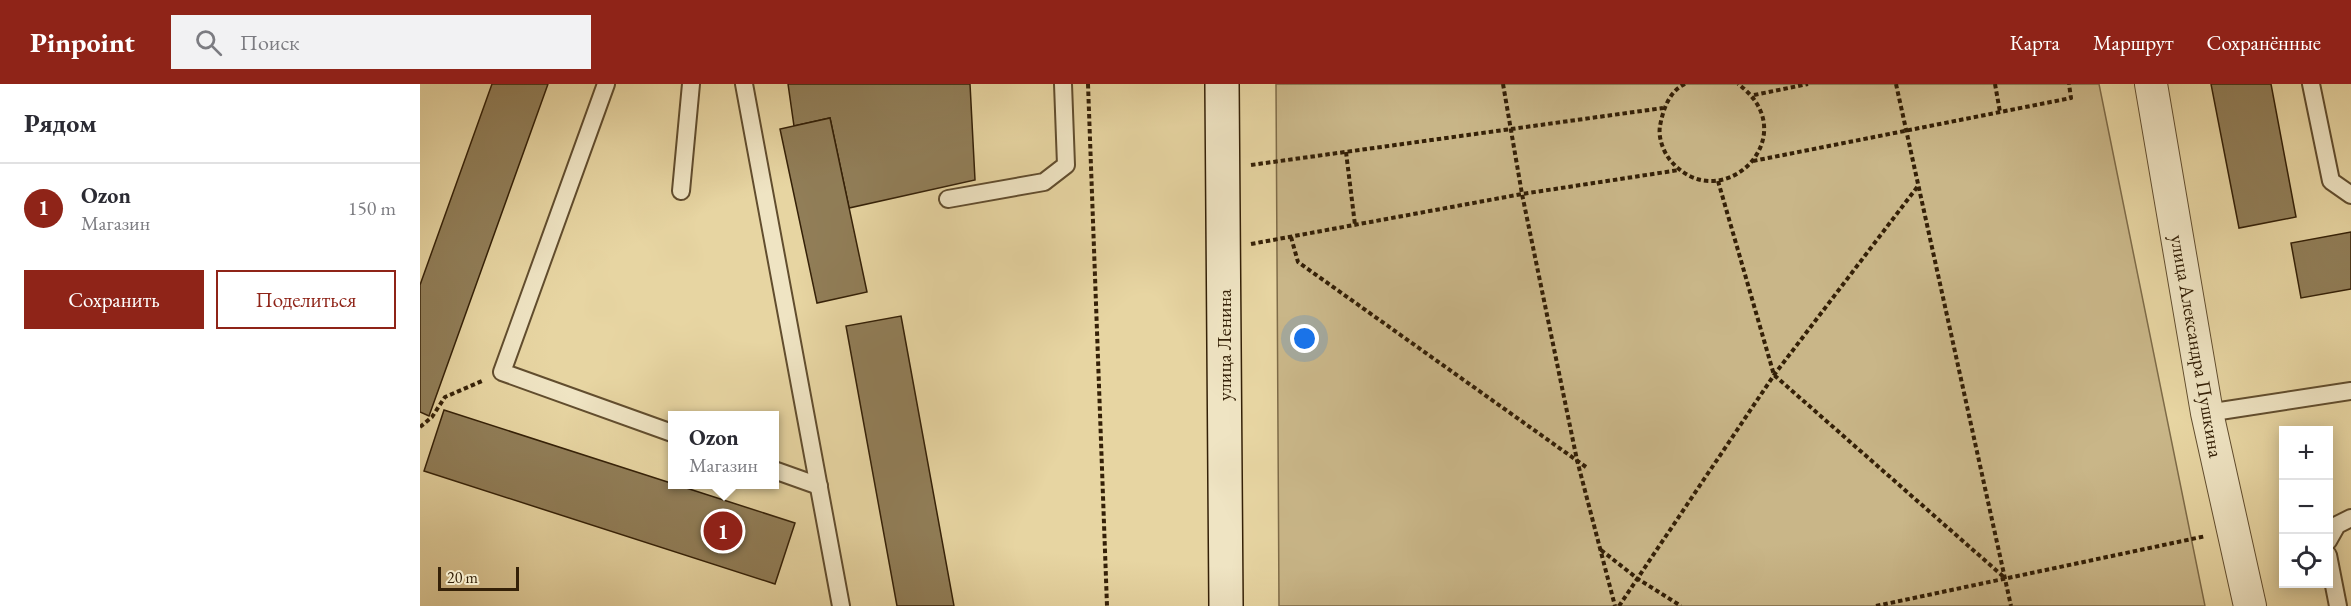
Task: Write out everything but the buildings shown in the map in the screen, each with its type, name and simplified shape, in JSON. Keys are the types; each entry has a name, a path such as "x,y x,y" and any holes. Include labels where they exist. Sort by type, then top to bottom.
{"street":[{"name":"улица Ленина","path":"1222,84 1226,606"},
{"name":"улица Александра Пушкина","path":"2151,84 2207,413 2250,606"}],"lane":[{"path":"606,84 502,372 668,432"},
{"path":"681,191 691,84"},
{"path":"744,84 841,606"},
{"path":"948,199 1044,182 1066,165 1063,84"},
{"path":"2312,84 2331,181 2351,195"},
{"path":"2207,413 2351,392"},
{"path":"779,472 819,486"},
{"path":"2332,534 2337,525 2351,518"},
{"path":"2333,580 2338,606"}],"path":[{"path":"1088,84 1107,606"},
{"path":"1503,84 1522,194 1577,460 1615,606"},
{"path":"1685,84 1680,86 1663,108 1659,130 1664,152 1679,170 1697,179 1718,181 1738,175 1753,161 1763,140 1763,116 1754,95 1738,84"},
{"path":"1754,95 1808,84"},
{"path":"1896,84 2011,606"},
{"path":"1995,84 2000,112"},
{"path":"1753,161 2071,98 2069,84"},
{"path":"1224,168 1663,108"},
{"path":"1346,152 1355,225"},
{"path":"1224,250 1522,194 1679,170"},
{"path":"1718,181 1774,375 2005,578"},
{"path":"1619,606 1774,375 1918,186"},
{"path":"1290,237 1298,262 1586,466"},
{"path":"420,427 432,417 445,397 502,372"},
{"path":"1876,606 2233,531"},
{"path":"1600,550 1638,579 1681,606"}],"shaded area":[{"path":"1276,84 2099,84 2205,606 1279,606"}],"place":[{"name":"Ozon","path":"723,531"}]}
